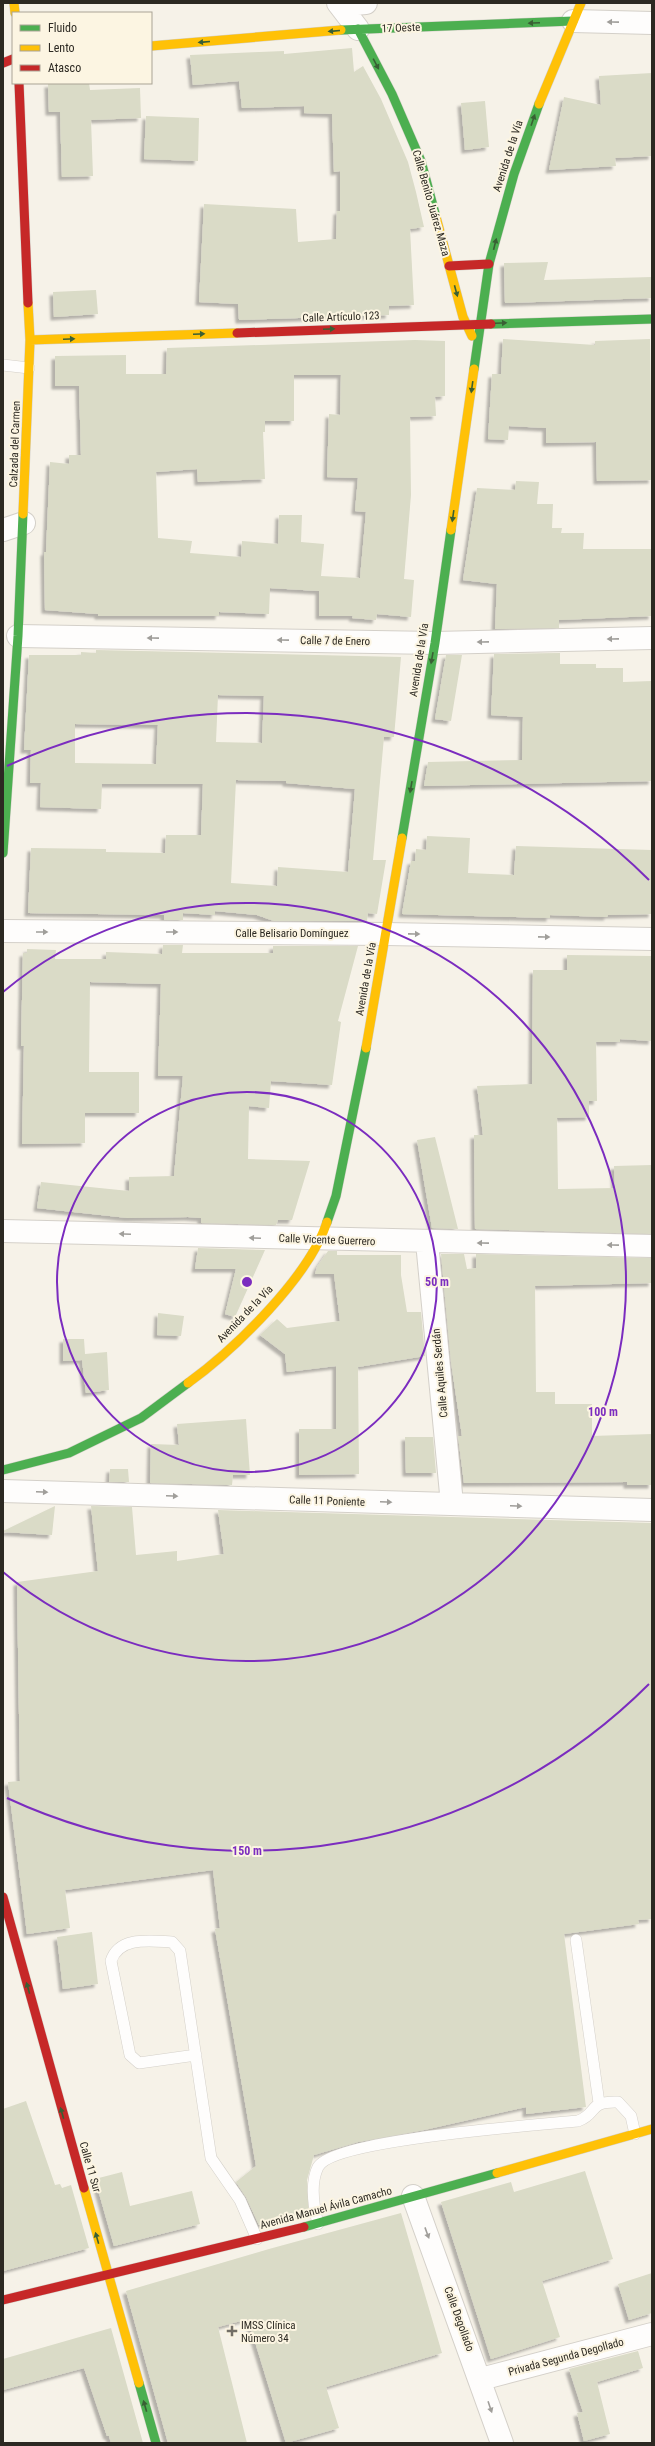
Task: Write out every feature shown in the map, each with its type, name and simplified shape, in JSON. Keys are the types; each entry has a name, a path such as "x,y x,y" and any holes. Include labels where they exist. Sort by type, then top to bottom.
{"street":[{"path":"340,4 366,3"},
{"name":"Calle Benito Juárez Maza","path":"340,4 358,29 392,94 421,161 465,324"},
{"name":"17 Oeste","path":"152,46 577,12 652,23"},
{"name":"Avenida de la Vía","path":"3,1470 69,1453 141,1418 210,1367 276,1302 321,1240 336,1196 358,1093 386,934 435,643 489,264 514,174 544,88 577,12"},
{"name":"Calzada del Carmen","path":"3,853 18,636 24,522 30,340 20,84"},
{"path":"449,266 489,264"},
{"name":"Calle Artículo 123","path":"30,340 481,323 652,319"},
{"path":"465,324 478,349"},
{"path":"3,530 24,522"},
{"name":"Calle 7 de Enero","path":"18,636 435,643 652,638"},
{"name":"Calle Belisario Domínguez","path":"3,932 386,934 652,939"},
{"name":"Calle Vicente Guerrero","path":"3,1231 321,1240 652,1246"},
{"name":"Calle Aquiles Serdán","path":"427,1242 452,1504"},
{"name":"Calle 11 Poniente","path":"3,1491 652,1510"},
{"name":"Calle 11 Sur","path":"3,1897 9,1941 156,2443"},
{"name":"Avenida Manuel Ávila Camacho","path":"3,2300 108,2276 318,2224 652,2129"},
{"name":"Calle Degollado","path":"413,2196 481,2379 502,2443"},
{"name":"Privada Segunda Degollado","path":"481,2379 652,2334"}],"lane":[{"path":"3,365 29,368"},
{"path":"576,1940 599,2103"},
{"path":"196,2055 139,2063 130,2055 111,1961 114,1951 122,1945 149,1941 172,1942 180,1951 196,2055 211,2158 240,2200 257,2239"},
{"path":"318,2224 314,2206 315,2178 318,2166 329,2157 381,2144 485,2129 578,2122 599,2103 618,2102 631,2116 635,2134"}],"building":[{"path":"352,48 354,72 363,66 381,99 408,162 416,192 424,227 410,229 414,305 389,306 389,315 239,320 238,304 199,302 204,204 296,209 298,242 336,239 337,211 340,211 340,171 334,172 332,114 304,113 304,106 242,108 239,81 193,85 190,55 284,51 284,54"},
{"path":"652,73 652,156 615,158 616,166 549,170 564,97 601,105 599,76"},
{"path":"48,84 89,84 90,90 140,88 141,118 91,120 93,176 62,177 60,112 49,112"},
{"path":"485,101 489,147 465,150 461,103"},
{"path":"146,116 199,118 198,161 144,159"},
{"path":"548,262 544,280 652,277 652,298 505,303 504,263"},
{"path":"96,290 98,314 54,317 53,292"},
{"path":"503,339 595,345 595,341 650,339 652,480 597,481 596,442 546,443 546,428 509,426 508,440 488,439 492,374 501,374"},
{"path":"415,340 445,341 445,396 435,397 436,416 410,417 411,495 404,579 414,580 411,617 377,614 376,620 352,618 353,616 319,616 319,591 270,588 269,614 219,612 219,616 98,616 98,614 45,610 44,552 46,552 50,462 69,464 69,455 81,455 79,386 55,386 55,356 126,355 126,374 166,374 167,348","holes":["294,375 341,375 340,415 329,414 327,477 358,478 355,511 366,512 360,578 321,576 324,544 301,542 302,515 279,515 278,544 242,541 241,557 190,553 192,541 158,538 156,472 197,469 198,482 265,479 263,432 265,432 265,421 294,421"]},
{"path":"516,481 539,482 537,504 553,504 552,528 562,528 561,533 584,533 583,549 652,549 652,616 559,620 559,628 495,629 497,584 463,580 477,488 515,490"},
{"path":"96,650 401,657 394,737 384,737 373,860 386,860 377,914 368,913 367,921 274,921 257,915 215,911 215,915 183,913 183,920 164,920 164,915 28,913 31,848 106,849 106,852 165,853 166,835 201,835 203,784 102,784 101,809 40,807 41,783 30,783 31,750 24,750 29,655 81,655 81,652 96,653","holes":["218,695 264,696 262,743 216,742","75,724 158,725 156,764 75,763","236,780 286,781 286,783 355,789 348,872 278,867 277,886 231,883"]},
{"path":"560,653 560,664 596,664 596,668 623,668 623,682 652,681 652,781 424,786 428,762 522,760 523,717 491,715 494,654"},
{"path":"446,655 462,655 451,721 435,719"},
{"path":"427,836 470,838 468,873 514,875 516,846 652,850 652,914 608,915 607,917 550,915 550,918 402,914 411,861 415,861 416,849 426,850"},
{"path":"163,945 183,945 182,953 273,953 273,946 358,946 338,1021 341,1022 332,1085 271,1081 269,1108 249,1106 248,1159 310,1161 292,1220 278,1220 276,1225 201,1223 201,1218 128,1218 37,1208 41,1182 129,1191 129,1177 174,1176 183,1076 158,1076 161,984 90,982 89,1072 139,1072 139,1113 85,1113 85,1143 22,1144 24,1046 21,1046 23,953 27,953 27,949 56,950 55,959 106,959 106,952 162,954"},
{"path":"567,955 652,956 652,1041 620,1039 620,1042 596,1042 597,1101 589,1101 589,1117 557,1118 558,1189 615,1188 614,1166 652,1165 652,1234 475,1229 474,1135 483,1135 477,1086 532,1084 533,970 567,970"},
{"path":"435,1137 458,1229 432,1228 417,1140"},
{"path":"198,1248 265,1250 235,1317 225,1314 236,1269 195,1269"},
{"path":"328,1251 337,1251 337,1255 401,1255 401,1275 407,1312 421,1312 425,1356 358,1367 359,1474 299,1475 299,1429 336,1429 336,1366 287,1372 285,1354 260,1335 277,1319 287,1328 340,1321 334,1274 315,1274 317,1267"},
{"path":"441,1254 464,1254 467,1269 476,1268 476,1254 652,1258 652,1283 535,1286 536,1392 555,1392 555,1404 592,1404 592,1436 652,1434 652,1485 627,1485 627,1482 464,1483 458,1436 462,1436 451,1362"},
{"path":"158,1313 184,1316 181,1336 157,1335"},
{"path":"63,1339 84,1339 85,1354 107,1352 109,1390 86,1393 82,1360 63,1361"},
{"path":"246,1419 250,1475 233,1475 232,1485 150,1483 151,1444 179,1445 177,1424"},
{"path":"405,1437 433,1437 436,1473 406,1473"},
{"path":"110,1469 128,1469 129,1482 109,1482"},
{"path":"55,1506 52,1535 3,1532 3,1531"},
{"path":"91,1506 132,1507 136,1555 177,1551 177,1561 224,1554 218,1510 652,1523 652,1919 638,1920 639,1924 564,1934 586,2107 526,2114 526,2107 424,2130 358,2142 314,2155 307,2180 309,2213 259,2225 246,2197 236,2182 256,2166 215,1929 220,1928 213,1870 65,1890 70,1928 27,1934 8,1782 20,1781 17,1582 98,1571"},
{"path":"92,1932 98,1984 63,1989 57,1937"},
{"path":"26,2101 55,2185 60,2184 62,2188 71,2185 89,2248 3,2271 3,2109"},
{"path":"585,2171 613,2259 542,2281 560,2337 491,2359 441,2202 511,2182 514,2192"},
{"path":"122,2172 130,2206 192,2191 200,2224 114,2246 95,2179"},
{"path":"401,2213 442,2353 326,2387 339,2428 286,2443 248,2319 218,2327 247,2443 168,2443 126,2291 269,2249"},
{"path":"652,2273 652,2313 629,2320 618,2284"},
{"path":"111,2328 143,2443 111,2443 109,2436 107,2436 84,2368 3,2390 3,2359"},
{"path":"638,2351 643,2368 597,2382 610,2434 584,2441 577,2413 583,2412 569,2369"}],"traffic: fast":[{"path":"341,30 573,21"},
{"path":"358,29 392,94 421,161 436,217"},
{"path":"474,369 489,264 514,174 539,104"},
{"path":"491,324 652,319"},
{"path":"3,853 18,636 23,514"},
{"path":"402,838 435,643 451,530"},
{"path":"327,1222 336,1196 366,1048"},
{"path":"3,1470 69,1453 141,1418 188,1383"},
{"path":"304,2227 497,2173"},
{"path":"139,2383 156,2443"}],"traffic: slow":[{"path":"14,3 15,12"},
{"path":"539,104 581,3"},
{"path":"152,46 341,30"},
{"path":"436,217 463,317 472,336"},
{"path":"23,514 30,340 28,303"},
{"path":"30,340 237,333"},
{"path":"451,530 474,369"},
{"path":"366,1048 402,838"},
{"path":"188,1383 207,1369 248,1332 288,1288 318,1243 327,1222"},
{"path":"497,2173 652,2129"},
{"path":"84,2188 139,2383"}],"traffic: jam":[{"path":"3,63 12,59"},
{"path":"19,84 28,303"},
{"path":"449,266 489,264"},
{"path":"237,333 491,324"},
{"path":"3,1897 84,2188"},
{"path":"3,2300 304,2227"}],"place":[{"name":"IMSS Clínica Número 34","path":"232,2331"}]}
